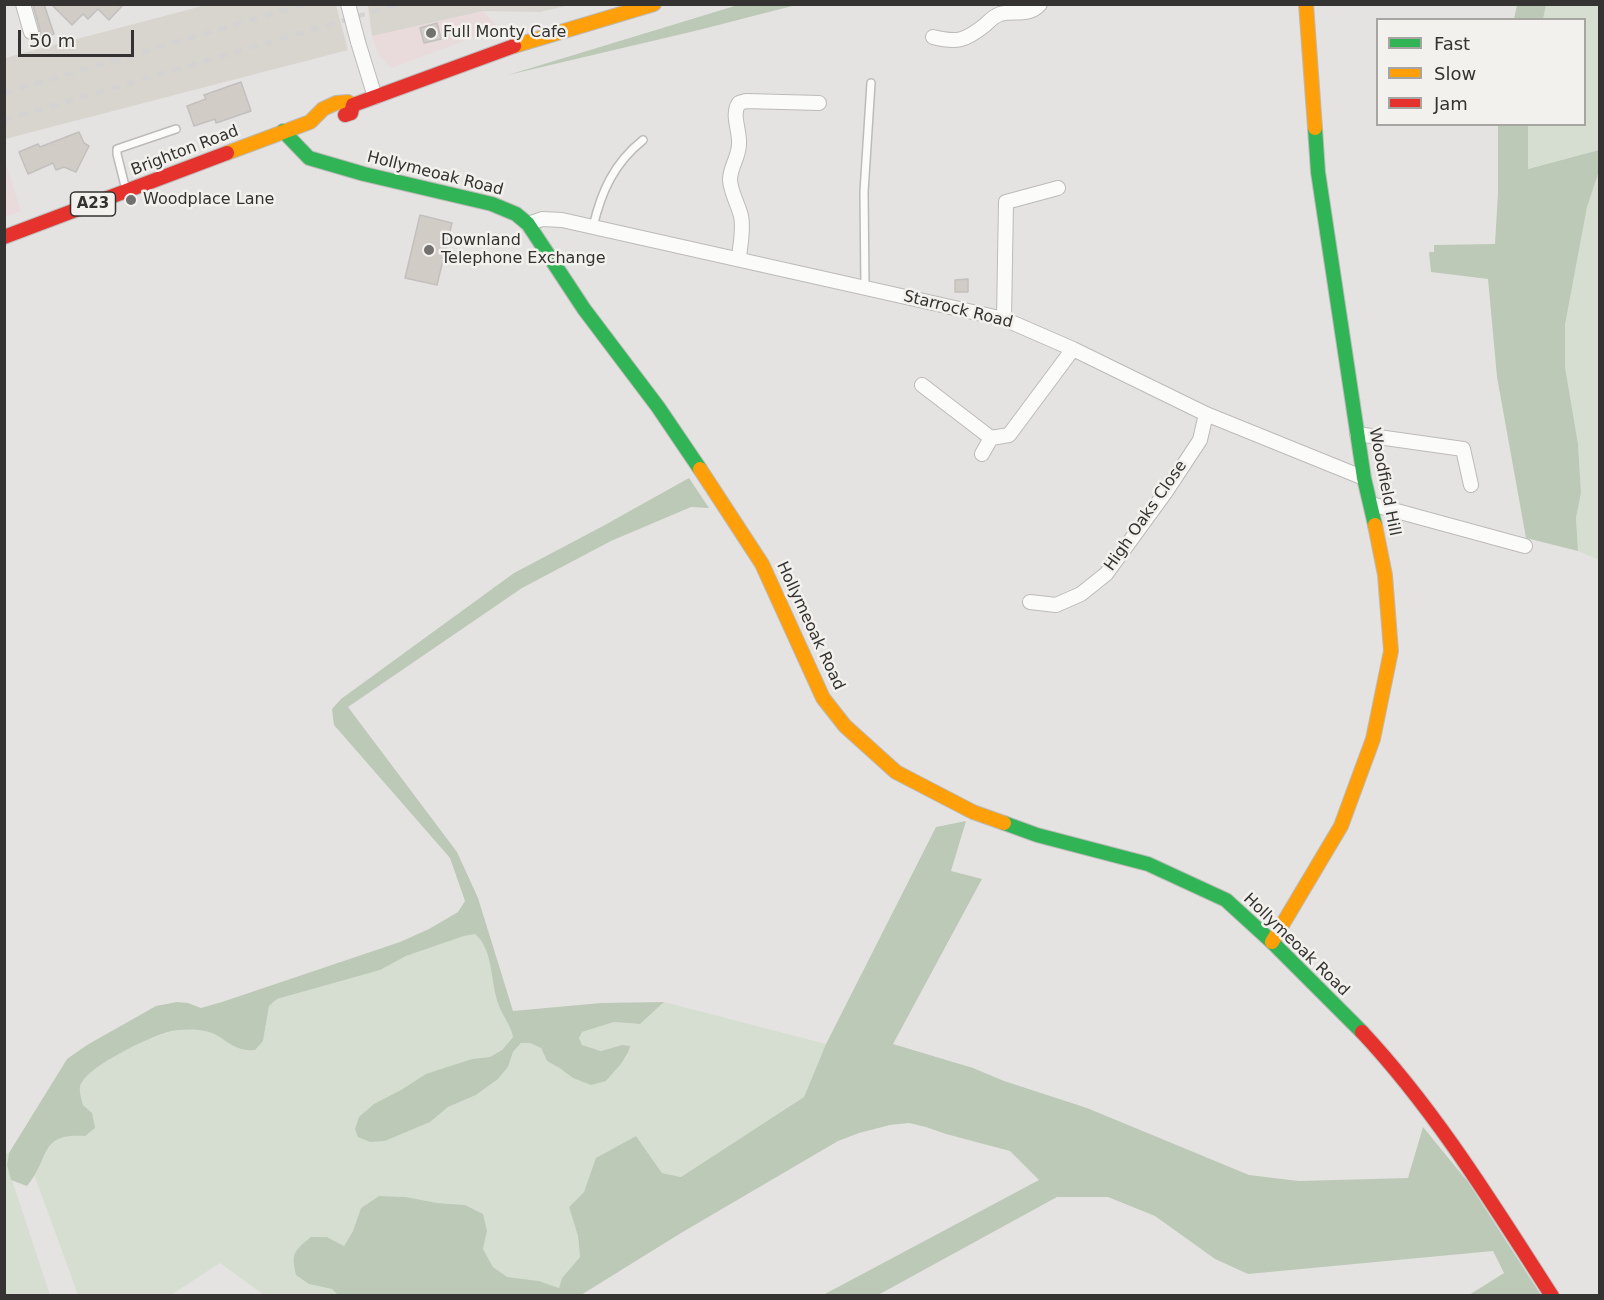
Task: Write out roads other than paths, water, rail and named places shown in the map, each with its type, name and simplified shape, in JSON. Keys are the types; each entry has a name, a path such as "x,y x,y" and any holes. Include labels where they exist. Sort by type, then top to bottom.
{"main road":[{"name":"Brighton Road","path":"353,105 513,46 654,4"},
{"name":"Woodfield Hill","path":"1272,942 1341,826 1372,739 1391,651 1385,575 1364,478 1318,172 1306,4"},
{"name":"Brighton Road","path":"310,122 316,112 340,102 347,101 353,105"},
{"name":"Brighton Road","path":"4,237 283,131 310,122 321,125 332,121 351,112 353,105"},
{"name":"Hollymeoak Road","path":"283,131 309,158 364,174 492,204 516,214 528,224 584,309 658,407 756,554 823,698 845,726 896,771 973,812 1038,835 1148,864 1226,900 1334,1003 1386,1058 1474,1175 1552,1296"}],"street":[{"path":"23,4 31,32"},
{"path":"348,4 375,97"},
{"path":"933,37 953,42 974,33 1000,14 1021,14 1037,8 1040,4"},
{"path":"739,258 742,218 731,187 730,177 740,142 735,108 746,100 819,103"},
{"path":"1004,319 1006,202 1058,188"},
{"name":"Starrock Road","path":"528,224 542,219 562,220 1004,319 1073,349 1206,414 1364,478"},
{"path":"922,385 991,438 1009,435 1073,349"},
{"name":"High Oaks Close","path":"1030,602 1056,605 1081,594 1106,574 1200,440 1206,414"},
{"path":"1357,434 1463,449 1471,485"},
{"path":"982,454 991,438"},
{"path":"1371,504 1525,546"}],"lane":[{"path":"865,287 864,192 871,83"},
{"path":"127,191 117,149 176,129"},
{"path":"593,227 600,198 607,183 625,156 642,140"}],"railway":[{"path":"4,93 305,4"},
{"path":"4,120 399,4"}],"place":[{"name":"Full Monty Cafe","path":"431,33"},
{"name":"Woodplace Lane","path":"131,200"},
{"name":"Downland Telephone Exchange","path":"429,250"}]}
